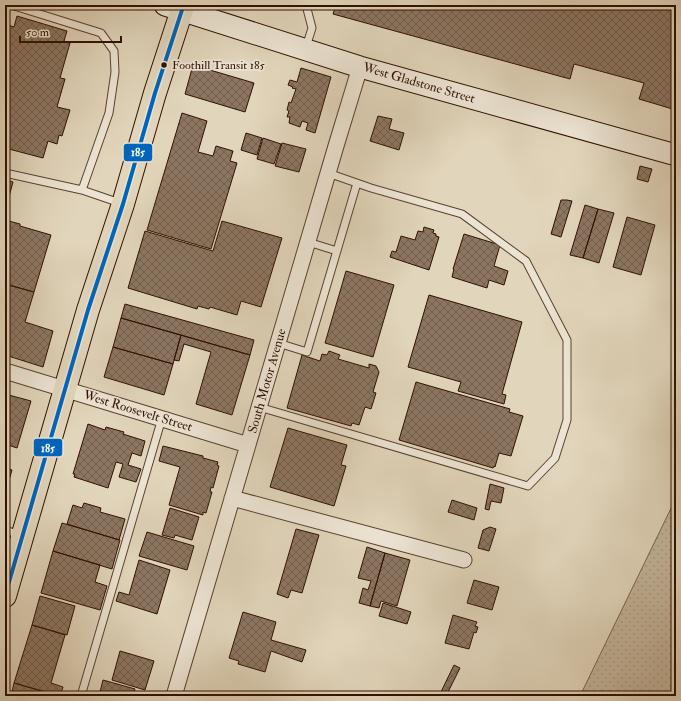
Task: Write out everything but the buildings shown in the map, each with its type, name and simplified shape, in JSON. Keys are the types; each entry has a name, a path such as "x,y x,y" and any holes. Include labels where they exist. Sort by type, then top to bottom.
{"main road":[{"path":"6,585 14,533 65,389 88,310 123,204 179,6"}],"street":[{"name":"West Gladstone Street","path":"179,6 360,67 676,155"},
{"name":"South Motor Avenue","path":"174,696 360,67"},
{"name":"West Roosevelt Street","path":"5,371 248,445"},
{"path":"232,498 464,560"}],"lane":[{"path":"11,5 101,33 114,51 115,72 108,113 82,190"},
{"path":"305,49 312,28 306,5"},
{"path":"5,173 82,190 123,204"},
{"path":"259,406 295,418 528,486 555,458 567,420 567,340 526,261 462,214 371,188 328,173"},
{"path":"278,343 307,352 357,183"},
{"path":"308,242 337,251"},
{"path":"81,696 162,418"}],"shaded area":[{"path":"676,498 676,696 580,696"}],"transit line":[{"name":"185","path":"5,596 88,310 123,204 155,93 182,10 182,5"}],"place":[{"name":"Foothill Transit 185","path":"164,65"}]}
